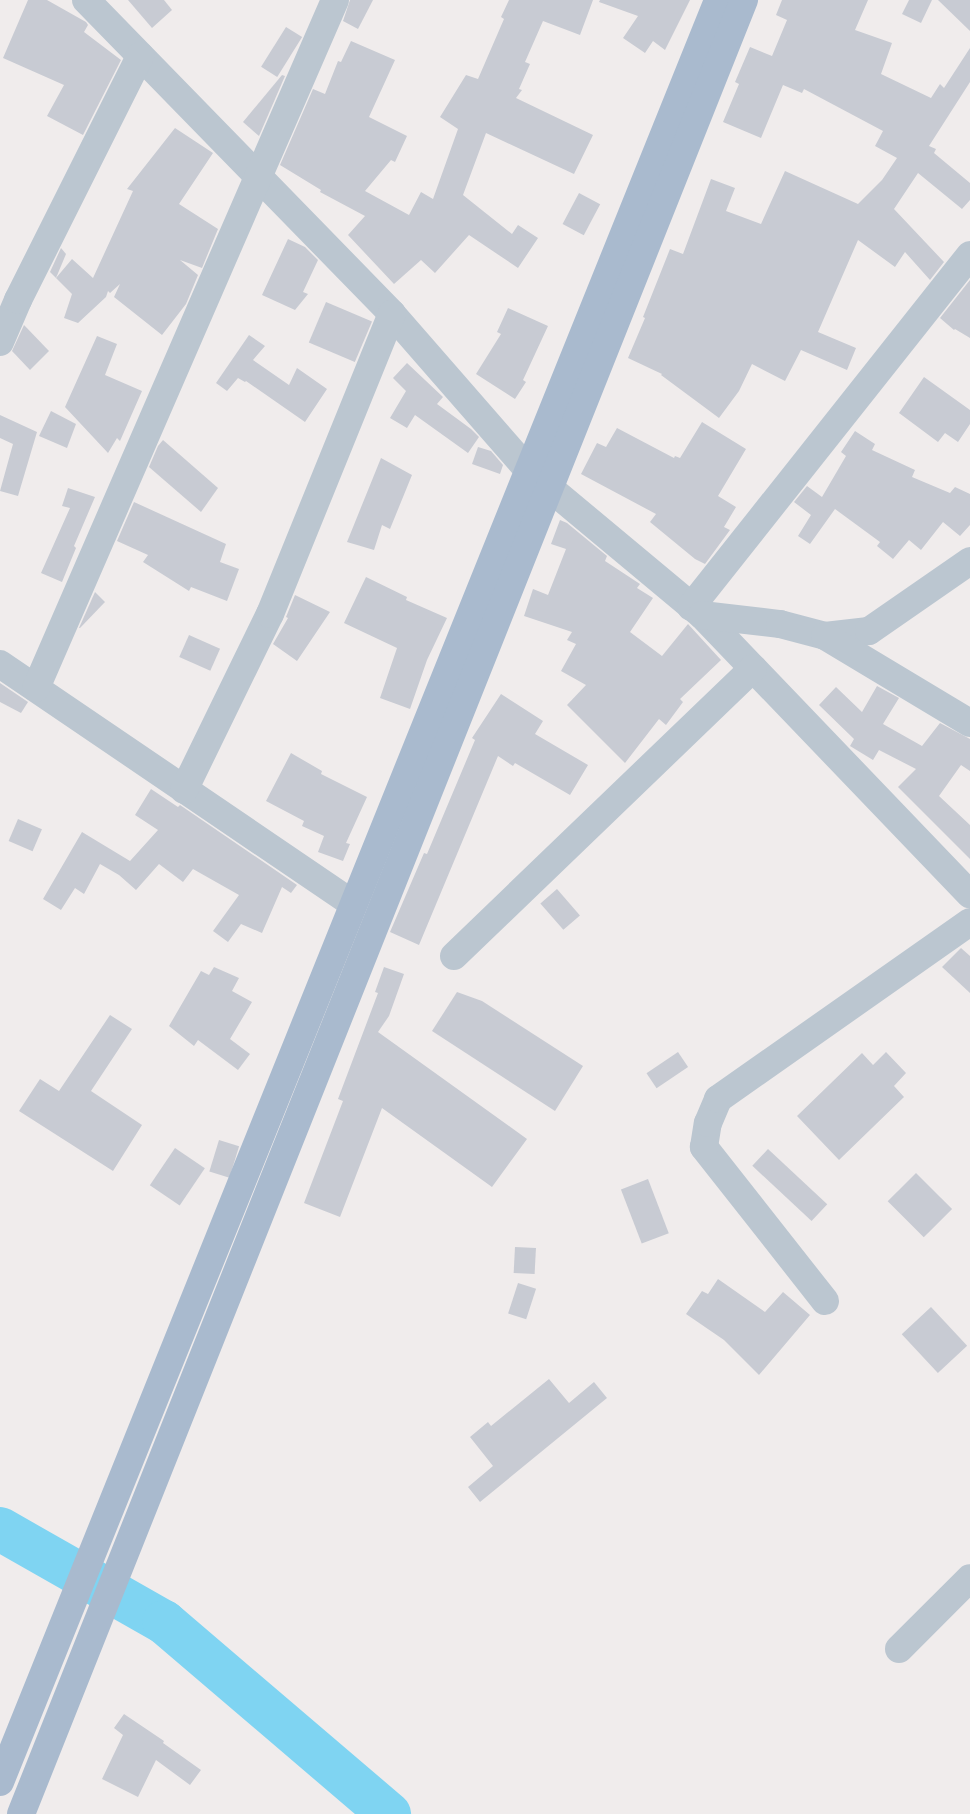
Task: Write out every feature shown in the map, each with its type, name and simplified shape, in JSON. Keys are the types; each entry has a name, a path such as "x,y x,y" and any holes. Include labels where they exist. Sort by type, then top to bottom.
{"main road":[{"path":"0,1782 50,1653 718,0"},
{"path":"21,1814 744,0"}],"street":[{"path":"86,0 392,314 528,470 697,611 970,894"},
{"path":"36,688 335,0"},
{"path":"0,342 18,300 140,56"},
{"path":"697,611 970,255"},
{"path":"184,790 270,614 392,314"},
{"path":"826,636 869,631 970,561"},
{"path":"697,611 780,624 826,636 970,723"},
{"path":"0,664 353,904"},
{"path":"454,956 753,668"},
{"path":"825,1301 704,1147 708,1122 718,1099 970,922"},
{"path":"899,1649 970,1578"}],"building":[{"path":"28,0 47,0 86,22 88,25 84,32 121,60 83,135 47,116 64,85 3,58"},
{"path":"128,0 164,0 172,10 152,28"},
{"path":"350,0 373,0 358,29 343,21"},
{"path":"509,0 593,0 580,35 543,21 525,62 530,64 519,89 522,90 516,98 593,135 574,174 486,133 463,195 512,234 518,225 538,238 518,268 469,235 435,273 421,260 394,284 348,235 365,216 320,192 321,190 280,165 313,89 325,94 338,61 341,62 351,41 395,60 369,117 407,136 395,162 391,160 365,191 409,215 421,192 433,199 458,129 440,117 466,75 478,79 504,19 501,17"},
{"path":"600,0 690,0 665,50 653,41 645,53 623,38 638,16 599,2"},
{"path":"782,0 868,0 855,30 892,43 881,74 931,98 940,84 944,88 970,48 970,82 929,146 936,149 934,153 970,183 970,200 962,209 918,173 894,209 944,262 930,280 905,252 895,267 858,240 818,332 856,348 847,370 801,350 785,381 752,364 739,391 719,418 662,374 628,358 670,249 683,254 711,179 735,188 726,211 761,224 785,171 858,204 882,180 897,158 875,146 883,131 804,89 802,93 783,85 761,138 723,122 739,84 735,82 750,47 772,56 787,20 776,15"},
{"path":"909,0 932,0 921,23 902,14"},
{"path":"938,0 970,0 970,31"},
{"path":"286,27 302,37 277,77 261,67"},
{"path":"282,75 285,76 259,136 243,122"},
{"path":"175,128 213,153 179,204 218,229 202,268 180,260 198,275 186,304 162,335 114,297 120,284 110,293 108,291 106,297 78,323 64,318 72,294 56,278 72,259 93,278 133,191 127,189"},
{"path":"579,193 600,204 584,235 563,224"},
{"path":"288,239 305,247 318,260 303,292 308,294 295,310 262,295"},
{"path":"61,248 66,254 56,278 50,272"},
{"path":"970,280 970,338 954,330 940,318"},
{"path":"326,302 372,322 355,362 309,343"},
{"path":"508,308 548,326 523,380 526,382 515,399 476,374 501,334 497,332"},
{"path":"24,325 49,351 30,370 12,351"},
{"path":"249,335 265,346 253,360 289,385 297,368 327,389 305,422 246,381 238,378 227,391 216,383"},
{"path":"97,336 117,344 105,375 142,391 120,441 117,438 108,453 65,407"},
{"path":"407,363 443,397 437,404 479,437 468,453 415,415 407,428 390,418 406,391 393,378"},
{"path":"924,377 970,410 970,424 958,442 945,433 938,442 899,413"},
{"path":"51,411 76,424 67,448 39,436"},
{"path":"0,415 37,432 18,496 0,491 13,444 0,438"},
{"path":"702,422 746,449 718,496 736,507 724,527 730,530 705,564 695,559 650,522 656,514 581,474 597,443 606,447 617,428 674,458 675,456 680,458"},
{"path":"855,431 875,444 872,450 915,470 912,477 950,493 955,487 970,494 970,525 960,536 943,522 921,550 909,540 893,559 877,546 880,542 835,509 810,544 798,536 811,515 794,502 807,486 822,497 846,456 841,452"},
{"path":"163,440 218,488 201,512 149,467 158,446"},
{"path":"478,447 491,451 503,465 500,474 472,464"},
{"path":"381,458 412,475 390,529 382,525 374,550 347,542"},
{"path":"68,488 95,497 74,546 76,548 62,582 41,573 70,508 62,506"},
{"path":"134,502 226,544 220,562 239,569 227,601 191,587 189,591 143,562 148,555 117,541"},
{"path":"560,520 567,523 607,556 605,561 640,584 637,588 653,598 630,632 662,656 688,624 721,660 680,699 683,702 666,725 659,719 625,763 567,705 586,685 561,671 576,644 567,640 572,632 524,616 533,589 548,595 566,549 551,544"},
{"path":"366,577 407,597 406,600 447,618 427,660 410,709 380,698 397,648 344,623"},
{"path":"95,592 105,602 79,628"},
{"path":"295,595 330,612 297,661 273,644 288,618 286,617"},
{"path":"189,635 220,649 210,671 179,657"},
{"path":"0,683 28,702 21,713 0,702"},
{"path":"877,686 899,698 883,724 922,746 940,723 970,739 970,771 961,765 939,796 970,825 970,859 898,787 916,769 879,750 873,760 850,746 854,739 819,705 836,687 862,712"},
{"path":"501,694 543,721 535,734 588,765 570,795 515,763 513,766 498,756 419,945 390,932 424,853 427,854 475,740 472,738"},
{"path":"291,753 322,771 321,774 367,797 346,843 350,844 343,861 318,852 324,836 302,826 304,821 266,801"},
{"path":"151,789 178,807 180,805 297,885 291,893 282,887 262,933 241,924 228,942 213,931 239,895 193,869 183,882 159,864 136,890 119,875 100,864 84,894 75,888 61,910 43,899 82,832 130,861 158,830 135,815"},
{"path":"18,819 42,829 33,851 9,841"},
{"path":"557,889 580,915 563,930 540,903"},
{"path":"961,948 970,956 970,993 942,967"},
{"path":"214,967 239,978 232,991 252,1002 230,1039 250,1054 238,1070 198,1040 194,1046 169,1026 201,971 209,975"},
{"path":"384,967 404,974 389,1016 378,1032 527,1139 492,1187 382,1108 340,1217 304,1203 343,1101 338,1099 378,993 375,992"},
{"path":"457,992 482,1001 583,1066 555,1111 432,1031"},
{"path":"110,1015 132,1029 91,1091 142,1125 113,1171 19,1111 40,1079 59,1091"},
{"path":"678,1052 688,1067 657,1088 646,1073"},
{"path":"886,1052 906,1073 894,1086 904,1097 839,1160 797,1116 862,1053 873,1065"},
{"path":"219,1140 239,1146 229,1178 209,1172"},
{"path":"175,1148 205,1168 180,1205 150,1185"},
{"path":"768,1149 827,1204 812,1221 752,1166"},
{"path":"916,1173 952,1209 924,1237 888,1201"},
{"path":"648,1179 669,1233 642,1244 621,1189"},
{"path":"515,1247 536,1248 535,1274 514,1273"},
{"path":"718,1279 765,1312 783,1292 810,1315 759,1375 724,1340 686,1314 702,1291 708,1294"},
{"path":"518,1283 536,1289 526,1319 508,1313"},
{"path":"931,1307 967,1346 938,1373 902,1334"},
{"path":"549,1379 569,1403 594,1382 607,1398 480,1502 468,1487 493,1466 470,1437 488,1422 491,1426"},
{"path":"124,1714 164,1741 163,1743 201,1770 190,1785 156,1760 138,1797 102,1779 123,1735 114,1728"}],"waterway":[{"path":"0,1529 164,1622 389,1814"}]}
